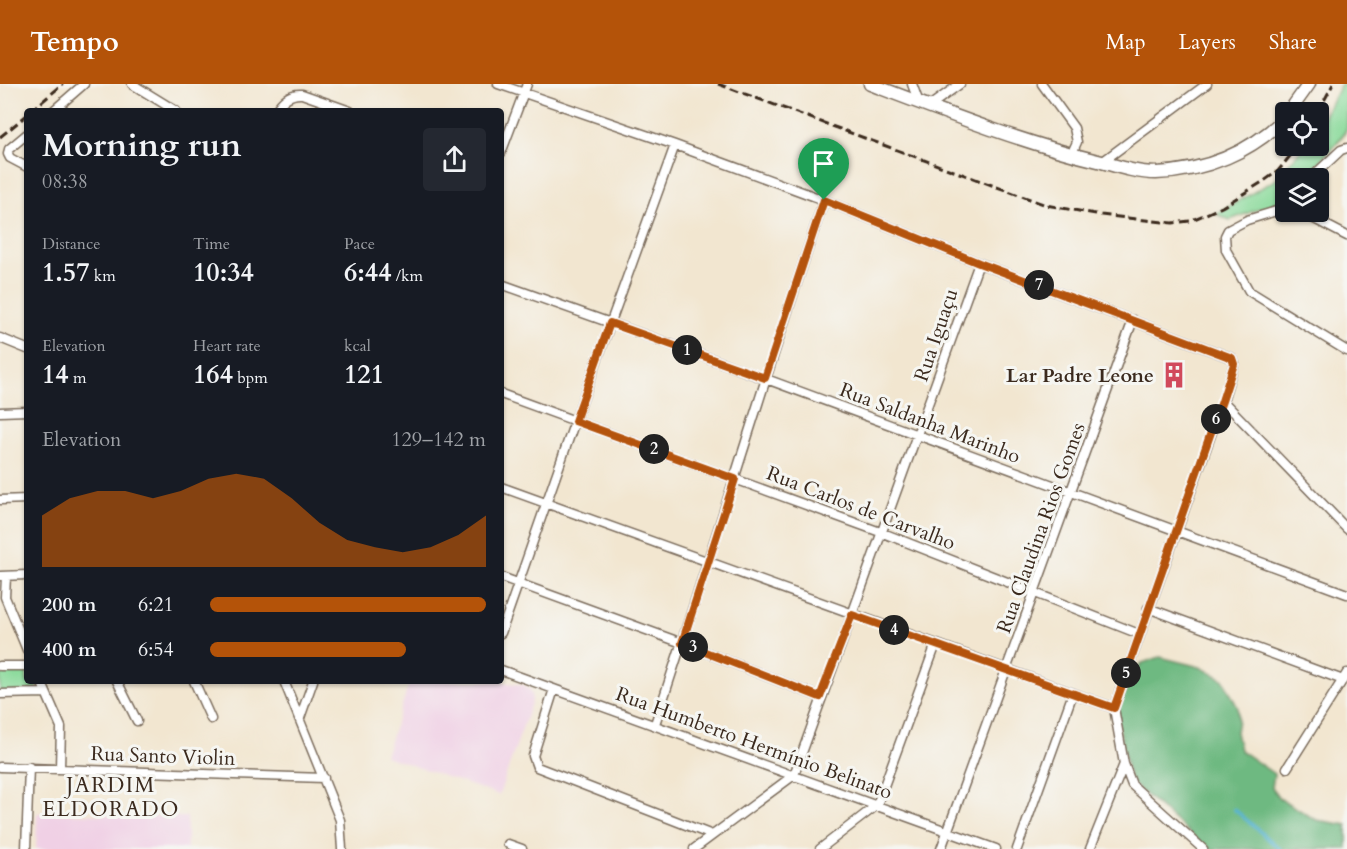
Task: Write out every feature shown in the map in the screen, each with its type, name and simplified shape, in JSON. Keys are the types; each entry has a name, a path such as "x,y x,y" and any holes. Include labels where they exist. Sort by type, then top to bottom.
{"main road":[{"path":"870,84 924,105 1071,155 1153,173 1213,164 1243,150 1275,127"},
{"path":"1296,102 1309,84"}],"street":[{"path":"56,108 84,84"},
{"path":"132,84 171,108"},
{"path":"498,84 525,88 824,200 979,263 1231,357 1233,360 1222,401 1114,708 1124,764 1132,785 1203,849"},
{"path":"912,84 924,105 960,84"},
{"path":"1042,84 1074,128 1077,142 1071,155"},
{"path":"1102,162 1207,84"},
{"path":"504,145 525,88"},
{"path":"277,108 282,101 295,93 342,108"},
{"path":"24,136 9,149 8,154 10,158 24,165"},
{"path":"504,625 675,145"},
{"path":"1322,168 1341,150 1347,148"},
{"path":"655,724 710,561 765,378 824,200"},
{"path":"1275,212 1235,225 1228,230 1225,236 1226,250 1249,291 1347,351"},
{"path":"1320,222 1347,236"},
{"name":"Rua Iguaçu","path":"794,774 979,263"},
{"name":"Rua Saldanha Marinho","path":"504,285 765,378 1347,594"},
{"name":"Rua Claudina Rios Gomes","path":"941,849 1008,669 1132,320"},
{"path":"0,338 24,348"},
{"name":"Rua Carlos de Carvalho","path":"504,395 883,533 1139,634"},
{"path":"1222,401 1347,529"},
{"path":"0,412 24,411"},
{"path":"504,488 1114,708"},
{"path":"0,500 24,499"},
{"path":"24,575 3,576 4,597 24,643"},
{"path":"504,577 820,697"},
{"path":"1148,608 1345,677 1287,768"},
{"path":"820,849 877,805 936,644"},
{"path":"0,666 24,666"},
{"name":"Rua Humberto Hermínio Belinato","path":"504,671 794,774 996,849"},
{"path":"42,684 62,729 60,768"},
{"path":"118,684 137,721"},
{"path":"195,684 211,719"},
{"path":"285,684 340,820 342,849"},
{"path":"300,718 312,684"},
{"path":"554,689 533,756 537,767 712,835"},
{"path":"0,694 46,693"},
{"path":"1017,849 1073,693"},
{"path":"1090,849 1124,764"},
{"name":"Rua Santo Violin","path":"0,766 324,778"},
{"path":"26,849 29,767"},
{"path":"694,849 794,774"},
{"path":"508,844 522,849"}],"shaded area":[{"path":"504,682 524,685 531,691 532,700 499,795 385,756 409,684"},
{"path":"37,813 187,817 187,849 36,849"}],"green space":[{"path":"1341,84 1347,84 1347,127 1329,151 1329,106"},
{"path":"1295,156 1325,156 1314,168 1285,168"},
{"path":"1275,180 1275,203 1230,220 1216,214"},
{"path":"1160,657 1200,667 1223,679 1238,708 1236,732 1240,750 1274,774 1272,788 1279,798 1316,820 1347,825 1347,849 1208,849 1133,784 1129,776 1115,708 1142,663"},
{"path":"0,668 24,668 24,684 35,684 38,691 0,692"}],"waterway":[{"path":"1234,809 1280,849"}],"railway":[{"path":"35,108 63,84"},
{"path":"718,84 1046,205 1101,215 1173,223 1190,221 1222,207 1264,181 1278,171 1290,156"},
{"path":"1323,102 1333,84"},
{"path":"0,137 24,117"}],"place":[{"name":"Lar Padre Leone","path":"1174,375"}],"district":[{"name":"JARDIM ELDORADO","path":"111,797"}],"route":[{"path":"824,200 979,263 1232,358 1234,364 1222,401 1114,708 852,615 820,697 682,643 735,479 575,421 610,323 765,378 824,200"}]}
